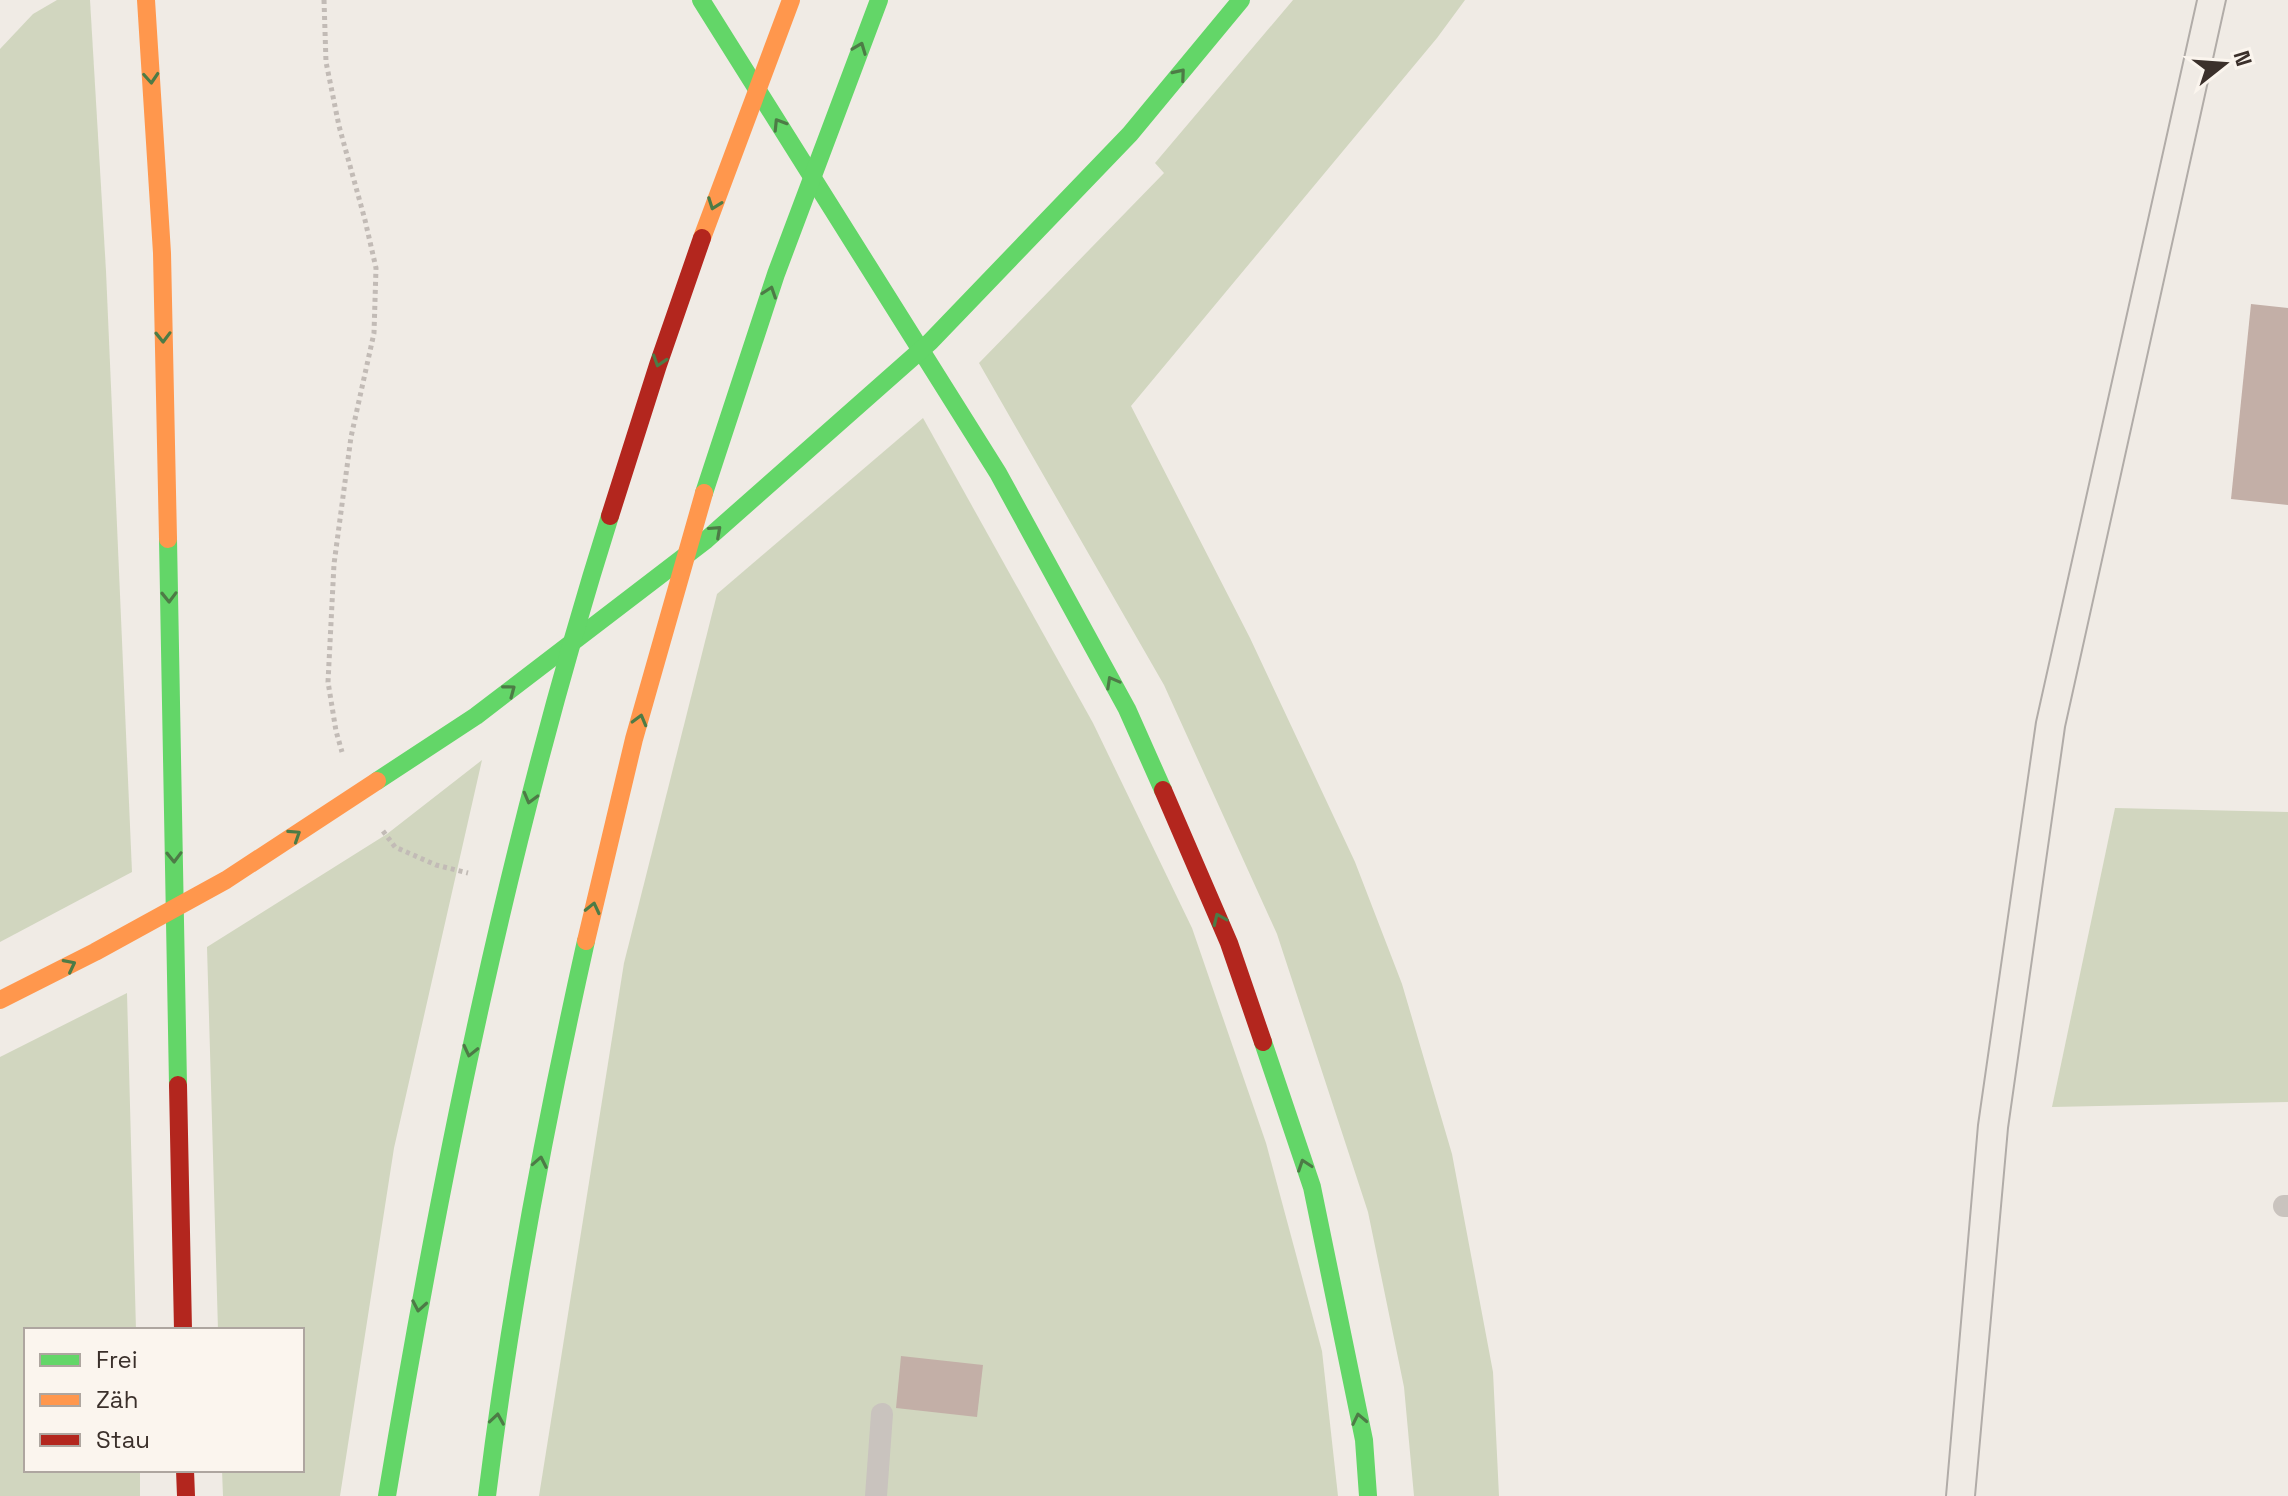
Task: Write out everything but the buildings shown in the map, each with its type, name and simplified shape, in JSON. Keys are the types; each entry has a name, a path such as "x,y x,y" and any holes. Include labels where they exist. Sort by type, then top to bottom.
{"highway":[{"path":"146,0 162,253 183,1328"},
{"path":"701,0 998,473 1127,709 1229,943 1312,1187 1364,1440 1368,1496"},
{"path":"387,1496 445,1164 508,884 554,706 612,507 684,287 791,0"},
{"path":"487,1496 526,1234 572,999 619,796 670,608 744,365 813,168 879,0"},
{"path":"0,1000 226,880 476,716 694,550 930,342 1130,134 1241,0"},
{"path":"185,1472 186,1496"}],"lane":[{"path":"876,1496 882,1414"}],"path":[{"path":"324,0 326,62 339,126 376,268 374,333 351,437 334,564 328,682 336,731 344,756"},
{"path":"380,826 395,847 436,865 508,884"}],"green space":[{"path":"57,0 90,0 106,271 132,872 0,942 0,49 33,14"},
{"path":"1293,0 1465,0 1437,38 1131,406 1250,638 1355,862 1402,984 1452,1154 1493,1372 1499,1496 1414,1496 1404,1387 1368,1212 1277,934 1164,685 979,363 1164,173 1155,163"},
{"path":"923,418 1093,723 1192,928 1266,1143 1322,1351 1338,1496 539,1496 624,963 717,594"},
{"path":"482,760 394,1148 340,1496 223,1496 222,1472 304,1472 304,1328 218,1328 207,947 387,834"},
{"path":"2115,808 2288,812 2288,1102 2052,1107"},
{"path":"127,993 136,1328 24,1328 24,1472 140,1472 140,1496 0,1496 0,1057"}],"tram line":[{"path":"1946,1496 1978,1125 2036,722 2197,0"},
{"path":"1975,1496 2008,1128 2065,727 2226,0"}],"traffic: fast":[{"path":"701,0 998,473 1127,709 1163,790"},
{"path":"704,493 776,274 879,0"},
{"path":"377,781 476,716 706,540 930,342 1130,134 1241,0"},
{"path":"387,1496 431,1248 481,1002 540,758 610,516"},
{"path":"168,539 178,1085"},
{"path":"487,1496 506,1356 530,1217 586,941"},
{"path":"1263,1042 1312,1187 1364,1440 1368,1496"}],"traffic: slow":[{"path":"146,0 162,253 168,539"},
{"path":"702,238 791,0"},
{"path":"586,941 634,739 704,493"},
{"path":"0,1000 226,880 377,781"}],"traffic: jam":[{"path":"610,516 702,238"},
{"path":"1163,790 1229,943 1263,1042"},
{"path":"178,1085 183,1328"},
{"path":"185,1472 186,1496"}]}
